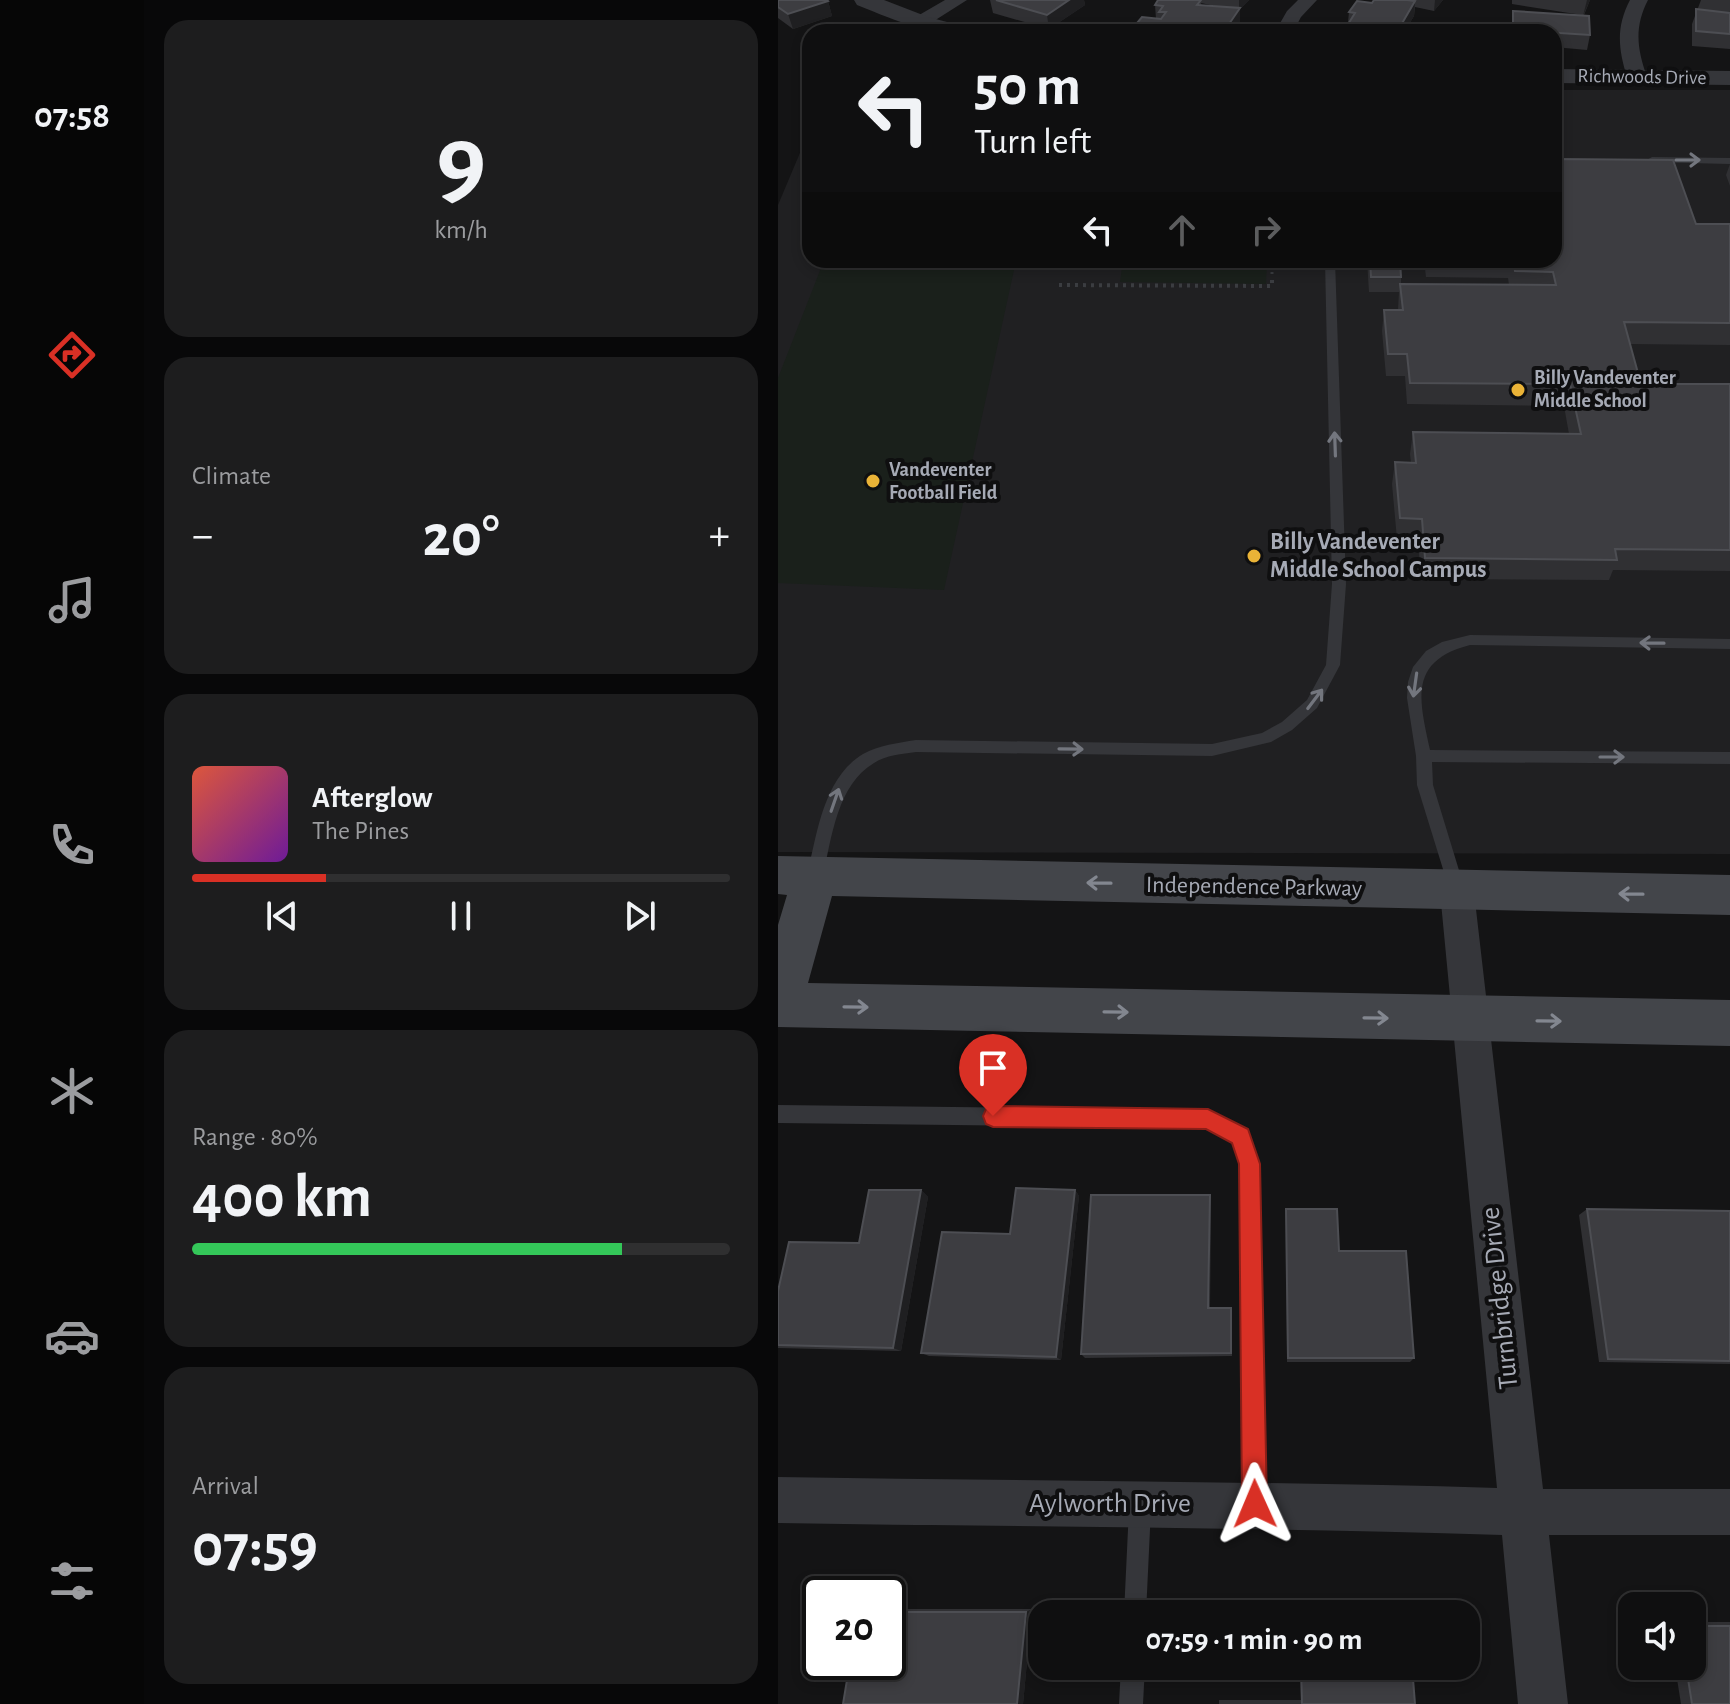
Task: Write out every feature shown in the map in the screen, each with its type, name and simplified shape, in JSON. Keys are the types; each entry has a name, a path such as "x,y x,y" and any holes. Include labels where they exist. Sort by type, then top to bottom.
{"main road":[{"name":"Independence Parkway","path":"796,875 1457,892 1730,895"},
{"path":"796,875 778,1005 1730,1023"}],"street":[{"path":"865,0 928,24"},
{"path":"920,22 958,0"},
{"path":"1288,24 1308,0"},
{"path":"1637,77 1626,34 1629,17 1639,0"},
{"name":"Richwoods Drive","path":"1562,76 1730,78"},
{"name":"Turnbridge Drive","path":"1457,892 1543,1704"},
{"name":"Aylworth Drive","path":"778,1500 1140,1506 1255,1504 1523,1512 1730,1512"}],"lane":[{"path":"1642,160 1730,161"},
{"path":"796,875 844,778 865,760 884,751 916,746 1224,749 1266,738 1296,719 1312,704 1333,665 1339,584 1330,268"},
{"path":"1457,892 1425,785 1424,756 1414,710 1413,685 1423,662 1450,645 1470,640 1730,644"},
{"path":"1424,756 1730,758"},
{"path":"778,1114 1208,1119 1241,1136 1250,1164 1255,1504"},
{"path":"1136,1600 1140,1506"},
{"path":"1131,1704 1132,1680"}],"path":[{"path":"1059,285 1272,286 1272,268"}],"shaded area":[{"name":"Billy Vandeventer Middle School Campus","path":"1562,90 1730,90 1730,854 778,852 778,205 802,148 802,268 1562,268"},
{"name":"Vandeventer Football Field","path":"821,268 1014,270 944,590 778,583 778,378"},
{"path":"1122,268 1267,268 1266,284 1120,282"}],"building":[{"path":"778,0 828,1 788,14 778,7"},
{"path":"996,0 1069,0 1047,15"},
{"path":"1158,0 1201,0 1197,5 1240,8 1229,24 1137,23 1142,17 1161,19 1166,12 1159,12 1163,6 1155,5"},
{"path":"1374,0 1415,1 1402,24 1348,24 1355,13 1349,12 1357,1 1372,3"},
{"path":"1696,9 1730,13 1730,34 1696,31"},
{"path":"1513,11 1589,16 1590,35 1562,33 1562,24 1513,24"},
{"name":"Billy Vandeventer Middle School","path":"1562,159 1673,160 1696,224 1730,224 1730,323 1624,322 1641,384 1730,384 1730,550 1615,549 1617,560 1425,558 1422,519 1400,518 1395,462 1416,463 1413,432 1581,434 1570,384 1410,383 1407,354 1388,354 1384,310 1403,310 1400,284 1556,285 1553,272 1515,271 1514,268 1562,268"},
{"path":"1370,268 1400,268 1401,277 1371,277"},
{"path":"1016,1188 1075,1190 1056,1357 921,1353 942,1232 1010,1234"},
{"path":"869,1190 921,1190 893,1348 778,1345 778,1291 789,1242 859,1243"},
{"path":"1091,1195 1210,1195 1208,1308 1231,1308 1231,1353 1081,1354"},
{"path":"1286,1209 1337,1209 1339,1251 1406,1251 1414,1358 1288,1358"},
{"path":"1587,1209 1730,1211 1730,1361 1608,1359"},
{"path":"906,1612 1026,1612 1017,1704 843,1704 847,1680 906,1680"},
{"path":"1706,1626 1730,1626 1730,1704 1692,1704 1688,1680 1706,1680"},
{"path":"1301,1680 1413,1680 1415,1704 1302,1704"}],"place":[{"name":"Billy Vandeventer Middle School","path":"1518,390"},
{"name":"Vandeventer Football Field","path":"873,481"},
{"name":"Billy Vandeventer Middle School Campus","path":"1254,556"}],"route":[{"path":"993,1116 1208,1119 1241,1136 1250,1164 1255,1504"}]}
